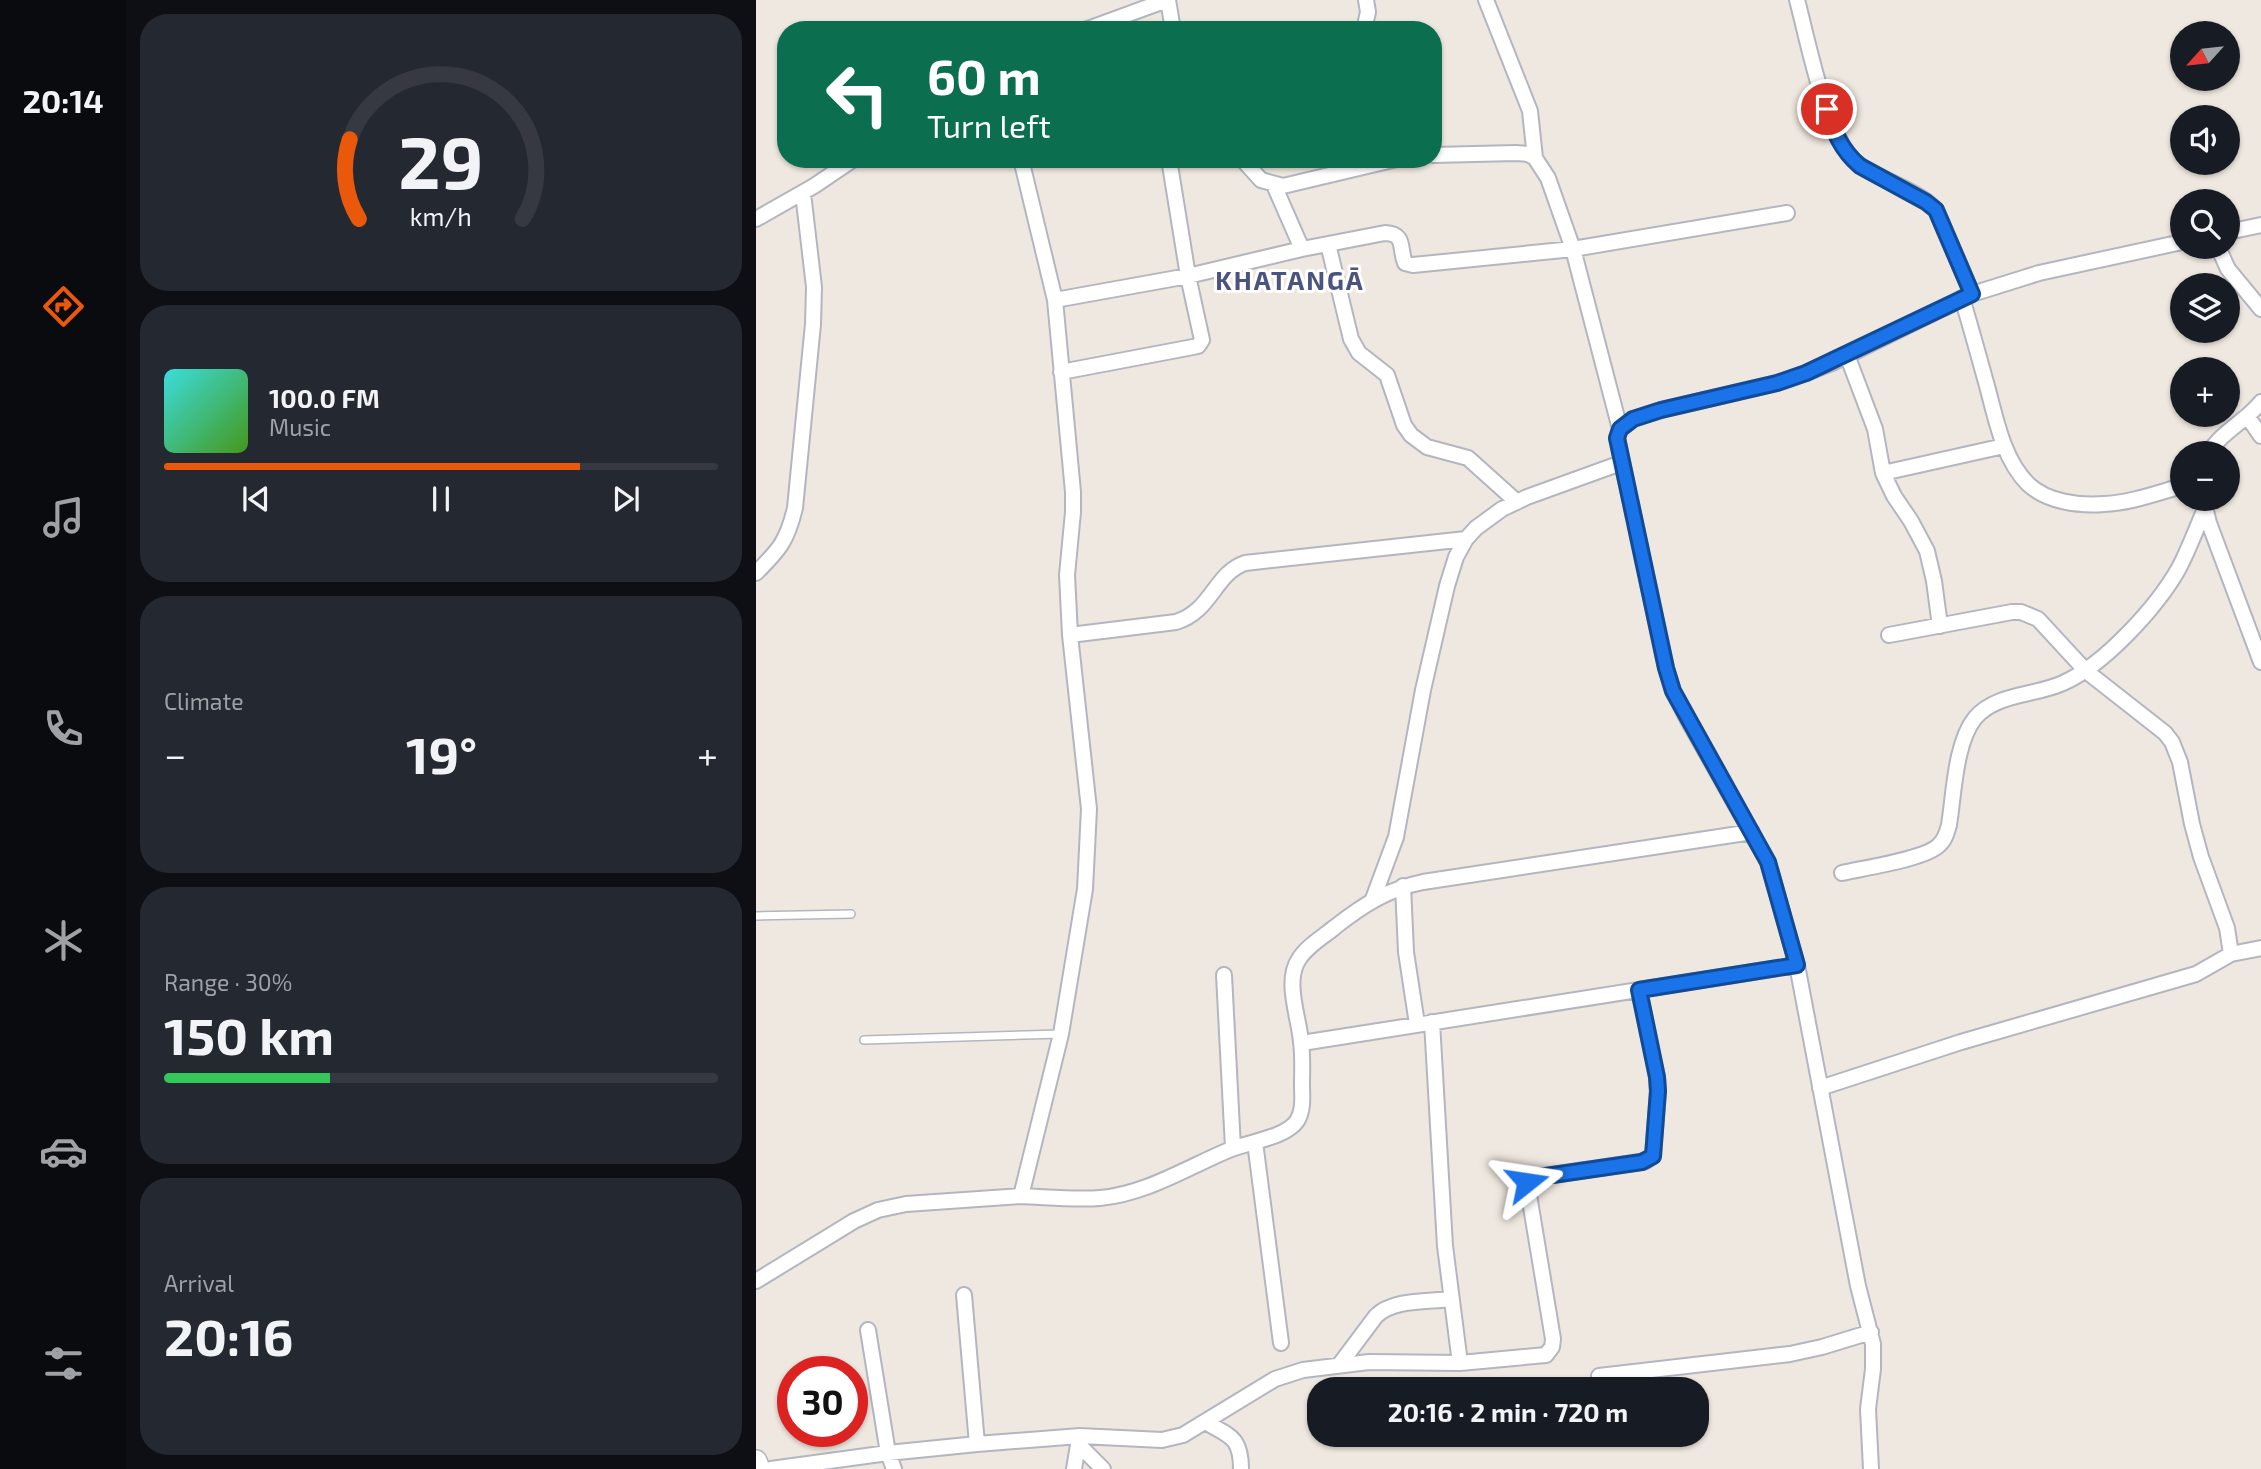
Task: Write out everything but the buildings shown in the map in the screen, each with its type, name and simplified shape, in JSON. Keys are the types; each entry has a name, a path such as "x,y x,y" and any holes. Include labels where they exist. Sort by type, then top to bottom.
{"main road":[{"path":"756,1461 759,1469"}],"street":[{"path":"1110,21 1167,0 1171,21"},
{"path":"1366,0 1366,21"},
{"path":"1486,0 1530,111 1535,158 1548,178 1573,249 1620,429"},
{"path":"1797,0 1827,109 1843,149 1860,166 1932,205 1940,217 1967,296 2004,446 2018,471 2028,484 2041,493 2085,505 2106,504 2170,489"},
{"path":"1442,154 1516,153 1535,158"},
{"path":"756,219 840,168"},
{"path":"1021,1196 1061,1034 1085,888 1089,809 1070,635 1067,575 1073,492 1055,300 1023,168"},
{"path":"1061,372 1198,346 1202,340 1188,276 1170,168"},
{"path":"1250,168 1261,180 1283,186 1362,168"},
{"path":"1273,185 1302,249"},
{"path":"756,573 780,548 787,536 795,508 813,324 814,286 803,193"},
{"path":"1055,300 1188,276 1302,249 1392,234 1400,241 1403,260 1410,265 1573,249 1787,213"},
{"path":"2240,229 2261,225"},
{"path":"1328,244 1351,339 1359,354 1387,375 1404,425 1411,435 1427,447 1468,458 1517,502"},
{"path":"1871,1469 1867,1427 1873,1356 1871,1332 1858,1286 1797,965 1768,862 1673,691 1617,438 1626,422 1806,373 1967,296 2039,273 2170,245"},
{"path":"2223,259 2228,269 2261,309"},
{"path":"1847,355 1875,429 1883,473 1927,551 1940,626"},
{"path":"2218,441 2261,402"},
{"path":"2247,416 2261,436"},
{"path":"1883,473 2004,446"},
{"path":"1373,899 1396,837 1423,690 1447,586 1466,539 1489,517 1517,502 1621,463"},
{"path":"1842,873 1926,854 1939,846 1945,839 1949,825 1964,738 1976,717 1993,704 2044,690 2086,671 2120,641 2164,590 2179,568 2201,511"},
{"path":"2207,511 2261,662"},
{"path":"1070,635 1185,619 1201,608 1229,572 1245,563 1466,539"},
{"path":"1889,635 2012,612 2030,614 2047,626 2086,671 2165,733 2172,741 2180,762 2192,824 2227,929 2231,954"},
{"path":"756,1281 854,1221 878,1210 906,1205 1021,1196 1102,1198 1155,1184 1233,1148 1283,1132 1297,1121 1301,1111 1301,1043 1294,985 1295,967 1312,945 1373,899 1403,886 1752,832"},
{"path":"1403,886 1406,952 1417,1024"},
{"path":"1820,1088 1972,1039 2196,974 2231,954 2261,948"},
{"path":"1301,1043 1797,965"},
{"path":"1224,975 1233,1148"},
{"path":"771,1469 977,1444 1162,1440 1183,1436 1275,1379 1303,1370 1369,1362 1460,1363 1540,1357 1552,1347 1527,1185 1529,1180 1642,1162 1653,1156 1657,1077 1639,990"},
{"path":"1432,1022 1446,1246 1460,1363"},
{"path":"1255,1142 1281,1343"},
{"path":"964,1295 977,1444"},
{"path":"1340,1364 1376,1316 1386,1308 1451,1299"},
{"path":"868,1330 888,1453 894,1469"},
{"path":"1599,1376 1790,1354 1871,1332"},
{"path":"1205,1422 1235,1440 1241,1453 1241,1469"},
{"path":"1074,1469 1079,1440"},
{"path":"1079,1440 1103,1469"}],"lane":[{"path":"756,916 851,914"},
{"path":"864,1040 1061,1034"}],"district":[{"name":"KHATANGĀ","path":"1290,279"}],"route":[{"path":"1527,1182 1532,1178 1642,1162 1653,1156 1657,1077 1639,990 1797,965 1768,862 1673,691 1617,438 1620,429 1633,419 1777,383 1806,373 1972,294 1936,210 1932,205 1853,160 1835,134 1827,109"}]}
